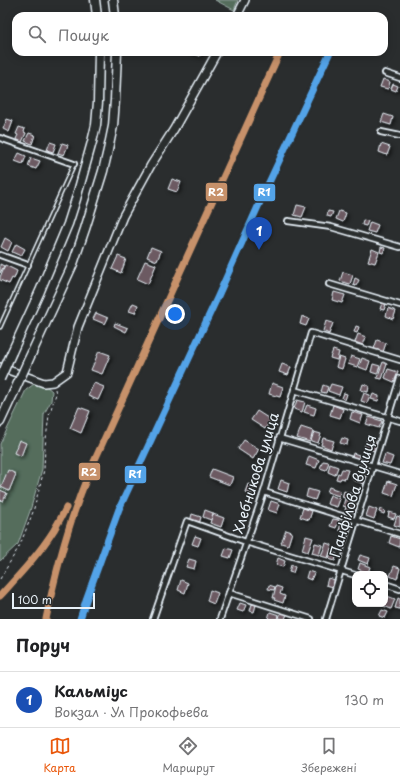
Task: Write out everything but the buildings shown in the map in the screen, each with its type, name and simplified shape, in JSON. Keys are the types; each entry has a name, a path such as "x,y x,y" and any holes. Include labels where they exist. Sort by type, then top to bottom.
{"main road":[{"path":"95,0 96,12"},
{"path":"113,0 114,12"},
{"path":"0,379 40,291 68,224 80,187 96,124 99,56"},
{"path":"0,422 73,264 86,229 103,171 113,126 117,56"}],"street":[{"path":"239,12 245,0"},
{"path":"0,367 44,383 53,382 67,372 78,327 123,216 215,56"},
{"path":"385,73 400,78"},
{"path":"381,132 400,136"},
{"path":"0,138 74,164"},
{"path":"288,221 331,227 400,247"},
{"path":"0,255 28,265"},
{"path":"330,284 400,305"},
{"name":"Хлебникова улица","path":"220,619 264,492 311,333 400,360"},
{"name":"Панфілова вулиця","path":"326,619 400,378"},
{"path":"294,390 400,421"},
{"path":"279,438 400,474"},
{"path":"264,492 400,534"},
{"path":"153,619 187,521 246,542 352,574"},
{"path":"388,585 400,589"},
{"path":"229,593 311,619"}],"lane":[{"path":"0,327 74,164"}],"path":[{"path":"0,579 20,545 33,512 44,470 49,415 56,394 53,382"}],"green space":[{"path":"215,0 238,0 234,10"},
{"path":"34,384 46,386 52,391 51,401 44,414 42,469 30,511 18,544 0,561 0,444 26,390"}],"transit line":[{"name":"R2","path":"46,619 64,546 88,475 278,56"},
{"name":"R1","path":"80,619 119,509 328,56"},
{"name":"R2","path":"0,596 42,547 54,530 66,508"}],"place":[{"name":"Кальміус","path":"259,250"}]}
